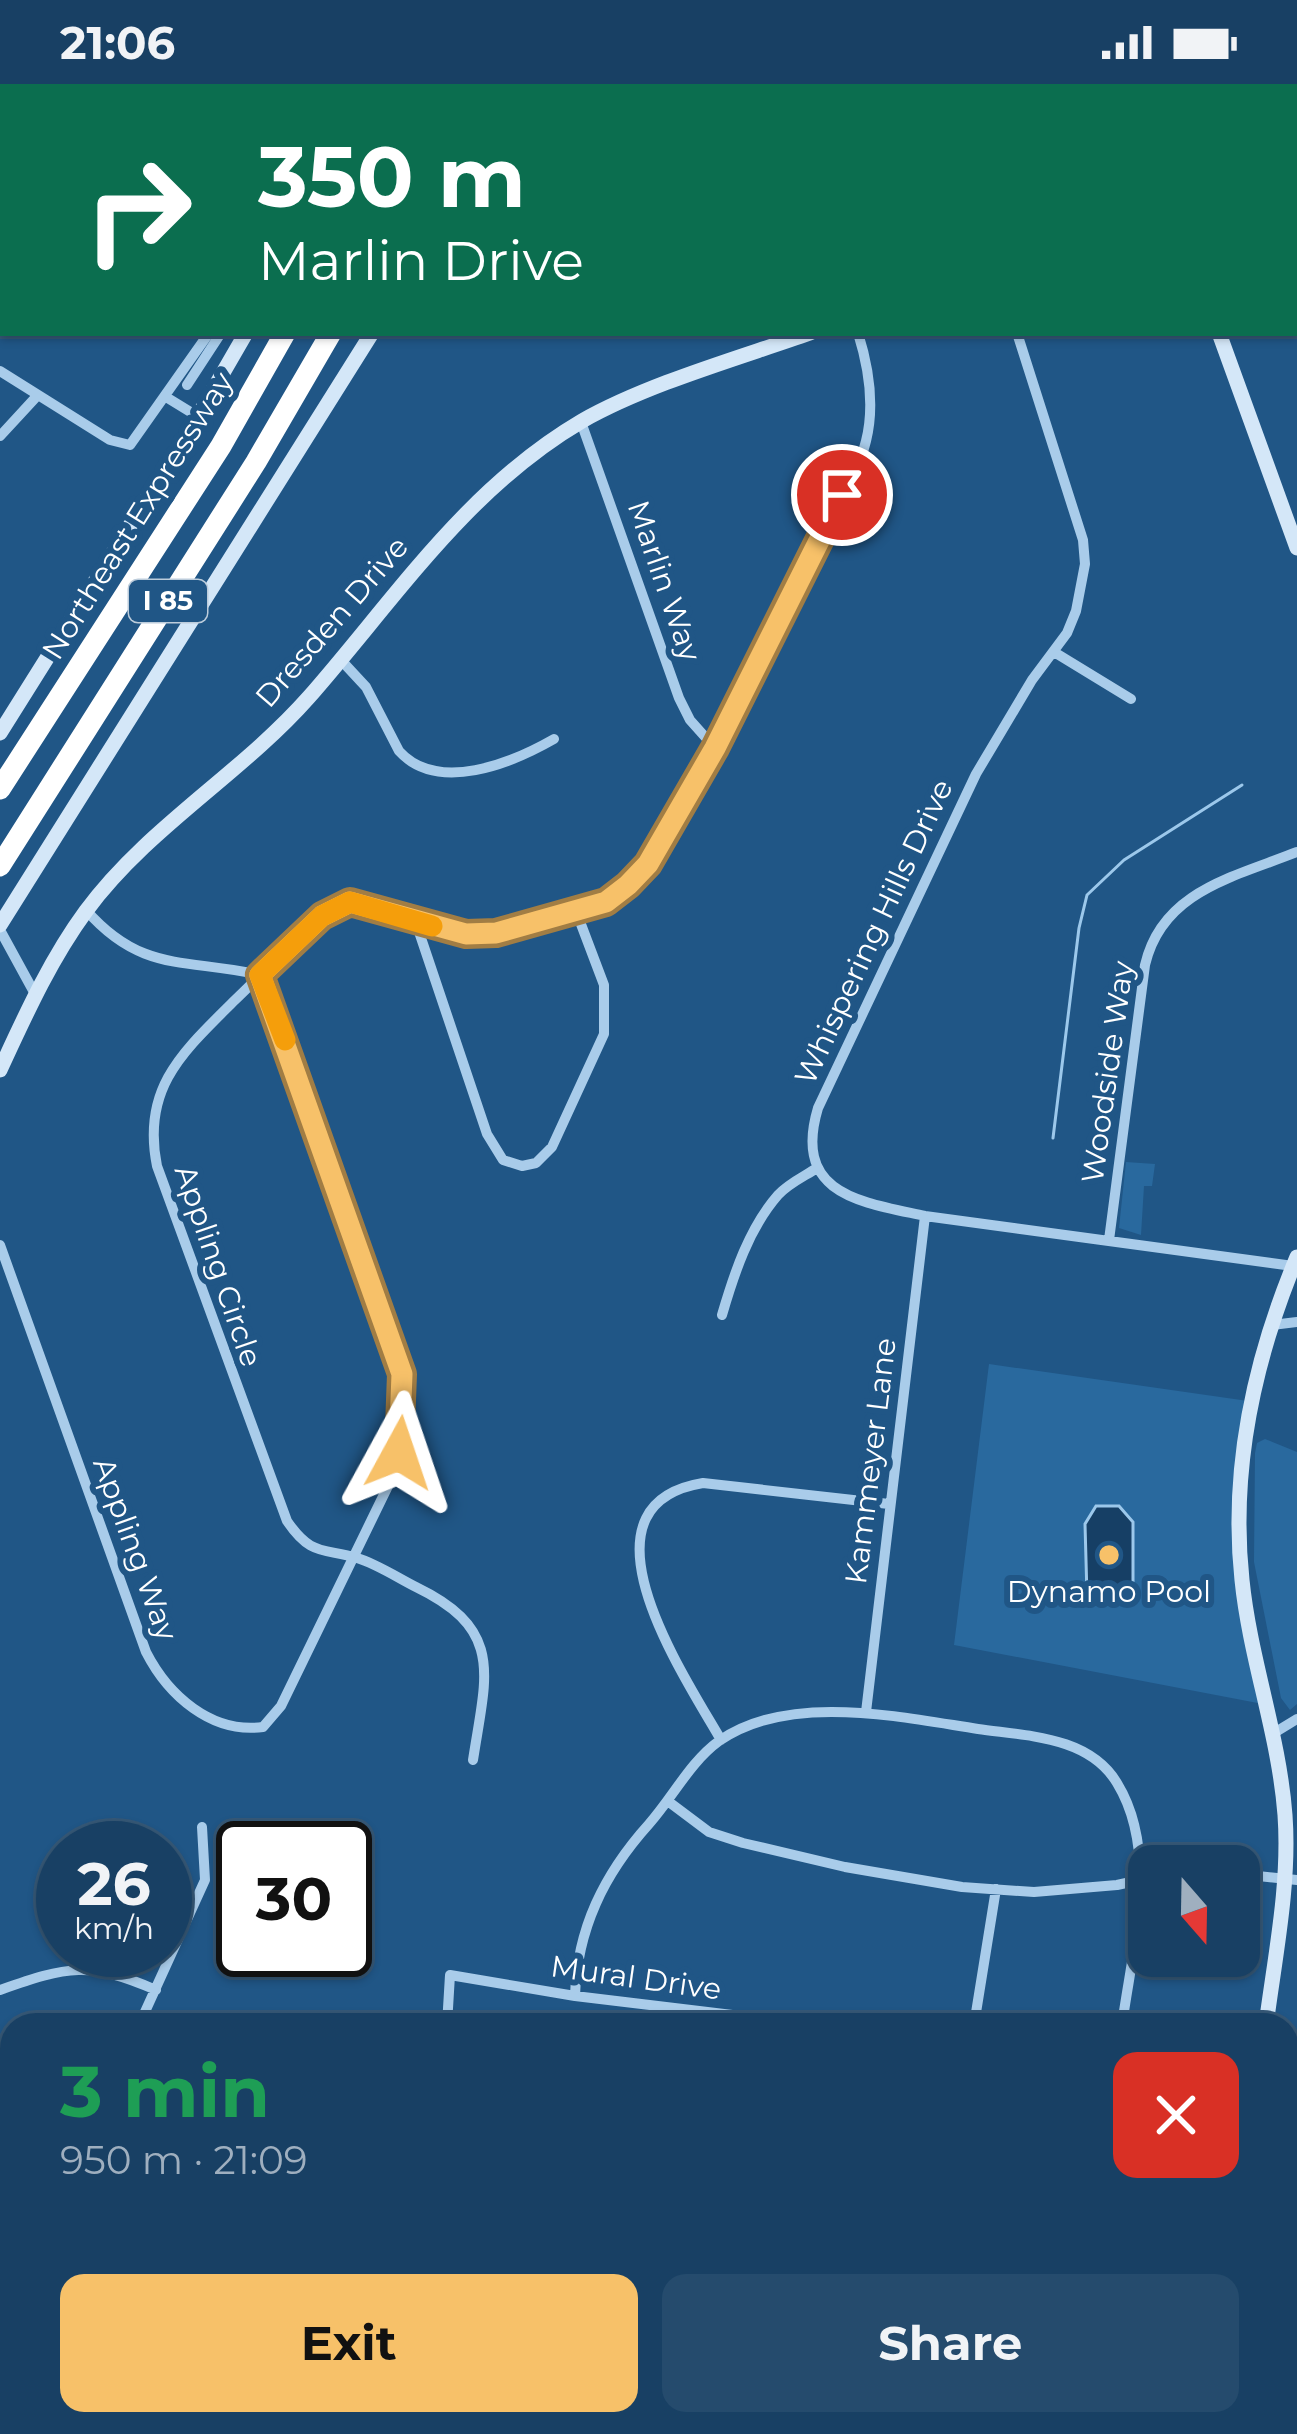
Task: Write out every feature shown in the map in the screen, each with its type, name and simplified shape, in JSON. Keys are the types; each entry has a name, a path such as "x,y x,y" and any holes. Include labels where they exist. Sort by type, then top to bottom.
{"highway":[{"name":"Northeast Expressway","path":"0,790 221,446 283,336"},
{"name":"I 85","path":"0,866 256,462 330,336"}],"street":[{"path":"182,382 207,336"},
{"path":"0,371 110,440 130,445 218,336"},
{"path":"35,994 0,928 370,336"},
{"name":"Dresden Drive","path":"0,1070 35,994 86,910 122,870 307,699 453,525 491,488 581,422 616,404 802,336"},
{"path":"416,922 466,934 496,933 606,902 648,864 715,748 858,466 870,406 858,336"},
{"name":"Whispering Hills Drive","path":"817,1168 812,1129 818,1108 976,774 1032,680 1067,633 1082,590 1082,540 1018,336"},
{"path":"1220,336 1297,548"},
{"path":"0,733 243,339"},
{"path":"182,382 207,399"},
{"path":"0,436 37,396"},
{"path":"166,397 197,416"},
{"name":"Marlin Way","path":"581,422 680,698 690,720 715,748"},
{"path":"1054,652 1131,699"},
{"path":"340,659 366,687 399,751 436,772 462,773 554,739"},
{"name":"Woodside Way","path":"1109,1240 1145,965 1157,928 1176,907 1197,894 1297,852"},
{"name":"Appling Circle","path":"416,922 350,902 322,916 189,1045 170,1072 153,1119 152,1141 190,1263 287,1521 317,1551 356,1557 449,1603 476,1634 484,1684 473,1760"},
{"path":"86,910 136,953 260,975"},
{"path":"416,922 487,1134 503,1160 523,1166 536,1162 552,1147 604,1034 604,985 577,911"},
{"name":"Appling Way","path":"0,1244 146,1652 159,1676 171,1692 196,1710 231,1726 252,1729 269,1724 356,1557 399,1453 402,1374 260,975"},
{"path":"722,1316 733,1276 778,1195 817,1168 834,1189 850,1198 926,1216 1295,1262 1272,1325 1242,1442 1238,1500 1242,1582 1274,1733 1290,1879 1268,2013"},
{"name":"Kammeyer Lane","path":"866,1712 926,1216"},
{"path":"1272,1325 1297,1322"},
{"path":"721,1740 670,1650 652,1606 638,1541 652,1508 683,1486 703,1483 889,1504"},
{"path":"575,1996 583,1933 596,1901 637,1838 693,1766 721,1740 755,1725 808,1713 866,1712 1053,1739 1107,1770 1118,1784 1137,1845"},
{"path":"1274,1733 1297,1719"},
{"path":"669,1802 710,1832 742,1844 845,1867 1034,1892 1128,1883"},
{"path":"145,2013 206,1880 202,1827"},
{"path":"1260,1876 1290,1879"},
{"path":"976,2013 996,1888"},
{"path":"0,1990 42,1975 91,1970 113,1972 156,1990"},
{"name":"Mural Drive","path":"448,2013 450,1975 716,2013"},
{"path":"1124,2013 1130,1977"}],"shaded area":[{"path":"1126,1162 1155,1164 1152,1186 1144,1186 1141,1235 1119,1228"},
{"path":"989,1364 1248,1401 1245,1596 1273,1706 954,1645"},
{"path":"1265,1439 1297,1452 1297,1704 1290,1710 1281,1698 1254,1562 1255,1453 1257,1443"},
{"name":"Dynamo Pool","path":"1096,1506 1119,1506 1133,1522 1133,1589 1122,1603 1098,1604 1087,1596 1085,1524"}],"waterway":[{"path":"1053,1138 1087,895 1124,860 1242,785"}],"slow traffic":[{"path":"285,1040 260,975 322,916 350,902 432,926"}],"place":[{"name":"Dynamo Pool","path":"1109,1555"}],"route":[{"path":"399,1453 402,1374 260,975 322,916 350,902 466,934 496,933 606,902 628,885 648,864 715,748 842,495"}]}
